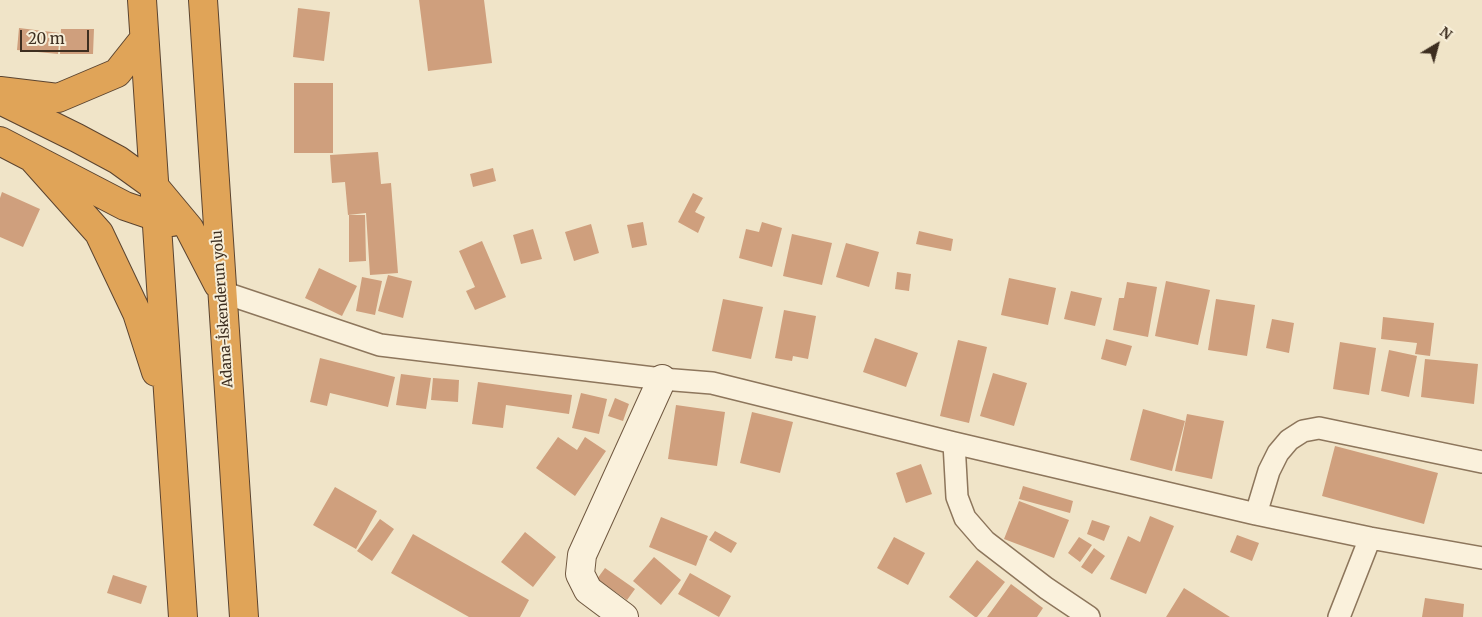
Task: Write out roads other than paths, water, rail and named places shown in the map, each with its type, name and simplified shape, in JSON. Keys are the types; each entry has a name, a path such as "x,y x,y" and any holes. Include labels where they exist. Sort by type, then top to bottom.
{"highway":[{"path":"142,0 183,617"},
{"name":"Adana-İskenderun yolu","path":"203,0 244,617"},
{"path":"0,91 58,98 117,73 144,39"},
{"path":"0,100 118,160 154,186 189,228 222,292"},
{"path":"0,141 125,206 189,228"},
{"path":"34,160 99,233 137,313 169,408"},
{"path":"189,228 216,203"}],"street":[{"path":"222,292 380,345 662,379 712,382 954,443 1256,514 1370,538 1482,558"},
{"path":"624,617 588,590 580,574 582,555 662,379"},
{"path":"1256,514 1269,471 1278,453 1289,440 1303,431 1319,428 1482,462"},
{"path":"954,443 957,497 965,518 985,541 1046,588 1089,617"},
{"path":"1339,617 1370,538"}]}
